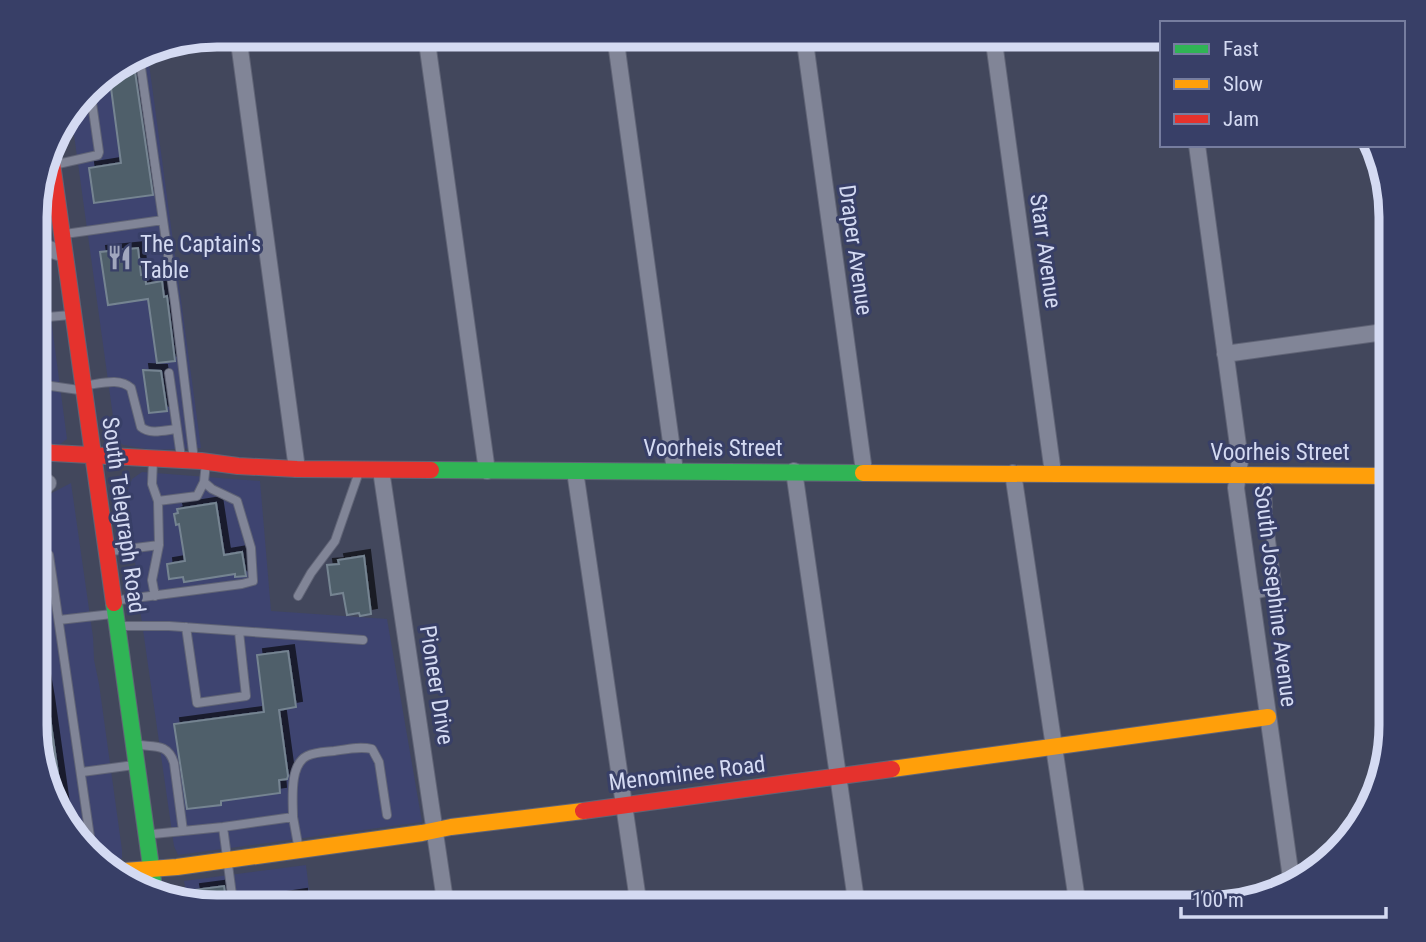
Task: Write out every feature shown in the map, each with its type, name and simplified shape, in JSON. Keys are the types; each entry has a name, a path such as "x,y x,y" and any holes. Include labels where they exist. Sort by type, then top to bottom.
{"main road":[{"name":"South Telegraph Road","path":"53,174 153,882"},
{"name":"Voorheis Street","path":"47,452 297,469 1378,476"},
{"name":"Menominee Road","path":"130,871 177,867 1268,717"}],"street":[{"path":"240,47 297,469"},
{"path":"428,47 487,471"},
{"path":"617,47 675,471"},
{"name":"Draper Avenue","path":"806,47 864,471"},
{"name":"Starr Avenue","path":"995,47 1054,473"},
{"name":"South Josephine Avenue","path":"1197,147 1240,460 1236,488 1290,874"},
{"path":"47,248 65,254"},
{"path":"1225,354 1378,333"},
{"name":"Pioneer Drive","path":"381,470 444,895"},
{"path":"575,471 637,895"},
{"path":"794,471 855,894"},
{"path":"1013,472 1076,894"}],"lane":[{"path":"141,66 194,461"},
{"path":"58,157 98,155 92,102"},
{"path":"62,234 163,220"},
{"path":"47,317 73,315"},
{"path":"59,620 115,613 155,596 253,581 251,548 237,501 204,482 177,429 169,373"},
{"path":"47,385 83,388 114,382 128,384 139,423 145,430 177,429"},
{"path":"153,458 152,484 158,501 159,545 152,580 155,596"},
{"path":"298,596 335,541 360,470"},
{"path":"1251,596 1273,590 1277,584 1268,518 1267,474"},
{"path":"158,501 197,496 204,482"},
{"path":"107,551 159,545"},
{"path":"50,555 90,837"},
{"path":"115,613 186,627 363,640"},
{"path":"186,627 197,703 246,696 239,632"},
{"path":"134,744 165,749 171,754 183,831"},
{"path":"299,850 293,817 293,791 300,761 307,756 363,747 372,750 379,762 387,815"},
{"path":"82,772 136,765"},
{"path":"146,834 293,817"},
{"path":"223,827 232,895"}],"shaded area":[{"path":"149,62 201,448 153,450 123,445 116,438 73,127 105,89"},
{"path":"47,296 67,439 59,445 47,443"},
{"path":"142,472 260,481 271,611 387,619 422,822 178,855 174,846 139,602 128,490 132,479"},
{"path":"71,483 122,850 122,858 116,861 97,845 76,819 60,790 49,747 47,497"},
{"path":"306,865 310,895 195,893 186,891 184,881"}],"building":[{"path":"135,69 153,195 94,203 89,168 121,163 111,85"},
{"path":"138,248 141,275 145,274 146,284 162,281 164,297 167,296 175,361 157,363 148,299 108,305 100,252"},
{"path":"143,370 161,371 167,411 149,413"},
{"path":"216,503 224,555 242,552 246,576 235,577 235,574 184,582 183,577 169,579 167,564 185,561 179,524 176,525 174,514 178,513 177,509"},
{"path":"364,556 371,614 347,615 343,593 331,595 327,565 339,564 338,560"},
{"path":"288,651 296,707 279,710 288,776 287,779 279,780 280,793 221,801 221,805 187,809 174,724 264,712 257,655"},
{"path":"47,697 60,791 49,747"},
{"path":"224,886 225,895 195,893 194,890"}],"traffic: fast":[{"path":"431,470 863,473"},
{"path":"114,603 153,882"}],"traffic: slow":[{"path":"863,473 1378,476"},
{"path":"892,769 1268,717"},
{"path":"130,871 177,867 451,827 583,811"}],"traffic: jam":[{"path":"53,173 114,603"},
{"path":"47,452 297,469 431,470"},
{"path":"583,811 892,769"}],"place":[{"name":"The Captain's Table","path":"120,257"}]}
